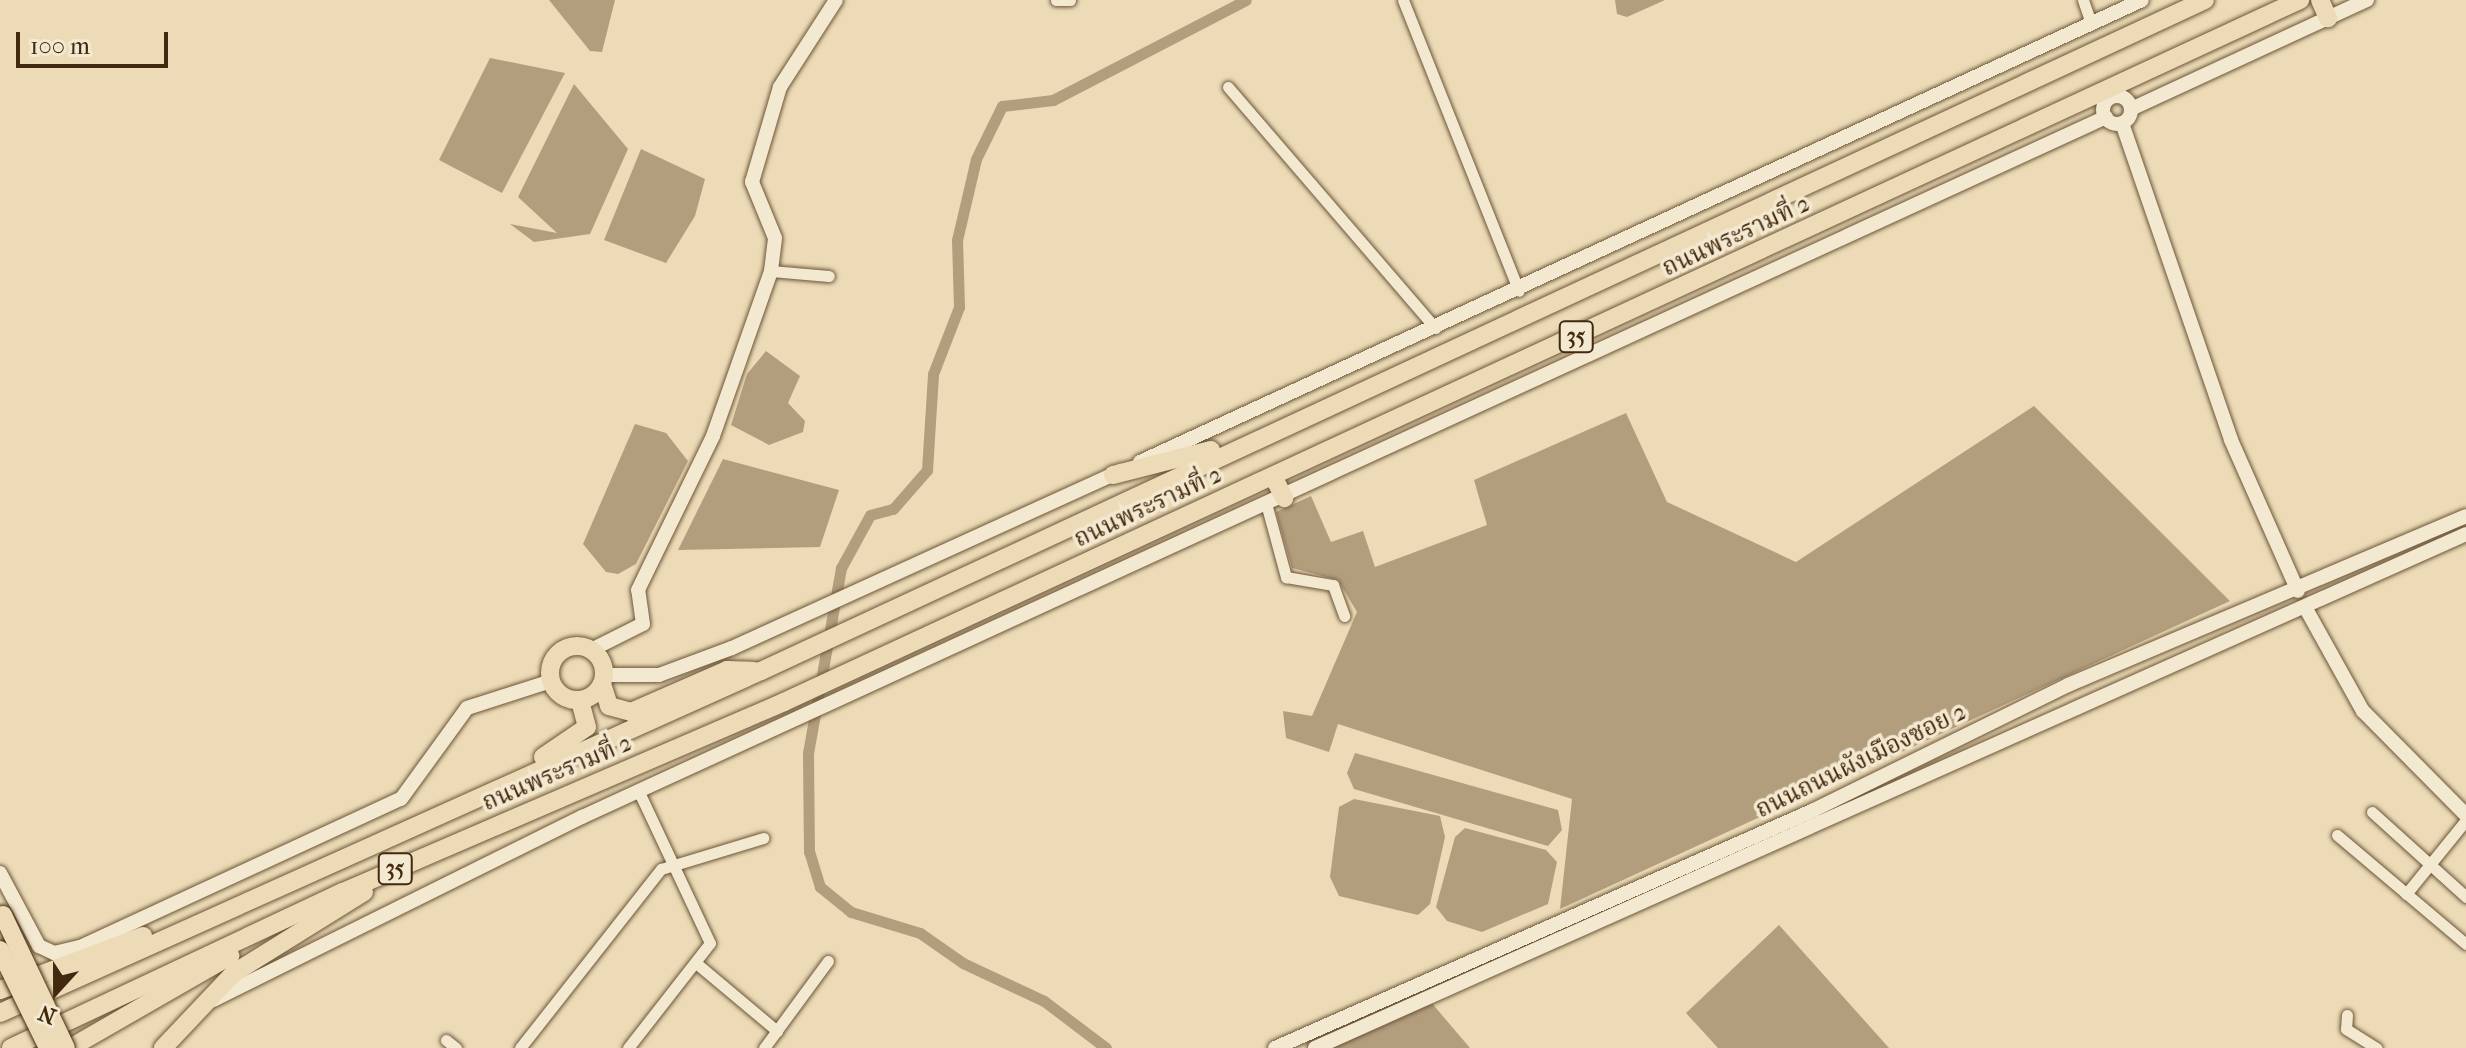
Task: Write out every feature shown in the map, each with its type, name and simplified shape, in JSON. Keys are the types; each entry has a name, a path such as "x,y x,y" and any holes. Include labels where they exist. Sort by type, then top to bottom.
{"highway":[{"name":"ถนนพระรามที่ 2","path":"0,1013 761,671 1256,437 2205,0"},
{"name":"ถนนพระรามที่ 2","path":"11,1048 343,892 784,702 1273,476 2106,103 2300,0"},
{"path":"2320,0 2328,18"},
{"path":"1113,475 1256,437"},
{"path":"1273,476 1275,503"},
{"path":"580,700 562,696 551,681 551,663 564,649 591,650 603,679 609,706 631,712 727,670 761,671"},
{"path":"580,700 603,679"},
{"path":"437,817 563,747 587,727 580,700"},
{"path":"163,1048 198,1006 234,973 417,859"},
{"path":"1,913 68,1048 343,892 330,865"},
{"path":"0,990 227,910"},
{"path":"0,950 48,1048"}],"main road":[{"path":"591,650 643,624 638,590 713,436 771,271 775,238 752,182 780,87 836,0"},
{"name":"ถนนพระรามที่ 2","path":"603,679 659,675 811,614 1519,291 2142,0"},
{"path":"2122,123 2131,109 2367,0"},
{"path":"2131,109 2124,98 2106,103 2122,123 2231,440 2298,591"},
{"name":"ถนนพระรามที่ 2","path":"198,1006 639,792 1275,503 2106,103"},
{"name":"ถนนถนนผังเมืองซอย 2","path":"1315,1048 1868,792 2068,685 2298,591 2466,516"},
{"name":"ถนนถนนผังเมืองซอย 2","path":"1275,1048 2305,607 2466,534"},
{"path":"2305,607 2363,711 2466,817"},
{"path":"0,873 39,946 54,953 80,947 401,799 467,708 551,681"}],"street":[{"path":"1056,0 1070,0"},
{"path":"1403,0 1519,291"},
{"path":"2083,0 2091,23"},
{"path":"1228,87 1435,328"},
{"path":"771,271 829,276"},
{"path":"1275,503 1286,577 1333,585 1344,616"},
{"path":"628,1048 710,943 639,792"},
{"path":"2372,812 2466,897"},
{"path":"2406,894 2466,817"},
{"path":"2337,835 2466,944"},
{"path":"520,1048 647,884 674,866 763,838"},
{"path":"764,1048 828,961"},
{"path":"696,963 777,1031"},
{"path":"2347,1015 2346,1029 2376,1048"}],"shaded area":[{"path":"549,0 615,0 602,52 590,51"},
{"path":"1615,0 1665,0 1627,17 1617,14"},
{"path":"490,58 565,73 502,193 439,160"},
{"path":"574,84 628,149 590,234 534,242 510,224 557,233 518,197"},
{"path":"641,149 705,179 695,216 666,263 604,240"},
{"path":"766,351 800,376 788,403 805,421 803,432 769,445 731,425 747,374"},
{"path":"2034,406 2230,601 1560,909 1572,799 1338,724 1329,752 1286,738 1283,711 1312,716 1357,612 1338,580 1292,568 1276,512 1311,496 1331,542 1363,531 1375,567 1487,525 1474,480 1626,413 1667,502 1796,562"},
{"path":"635,424 666,433 688,461 636,564 618,574 606,572 583,544"},
{"path":"723,459 839,490 820,547 678,550"},
{"path":"1355,753 1558,810 1562,830 1548,846 1354,789 1347,773"},
{"path":"1354,799 1440,816 1445,837 1430,904 1418,915 1339,896 1330,877 1339,807"},
{"path":"1465,828 1546,850 1557,862 1548,904 1482,932 1447,921 1436,907 1455,837"},
{"path":"1779,925 1889,1048 1718,1048 1686,1013"},
{"path":"1430,1001 1470,1048 1328,1048"}],"waterway":[{"path":"1106,1048 1044,1001 963,963 920,933 851,912 820,887 809,852 808,753 841,568 870,515 893,509 927,470 933,374 959,307 957,240 976,159 1002,106 1053,100 1246,0"}]}
